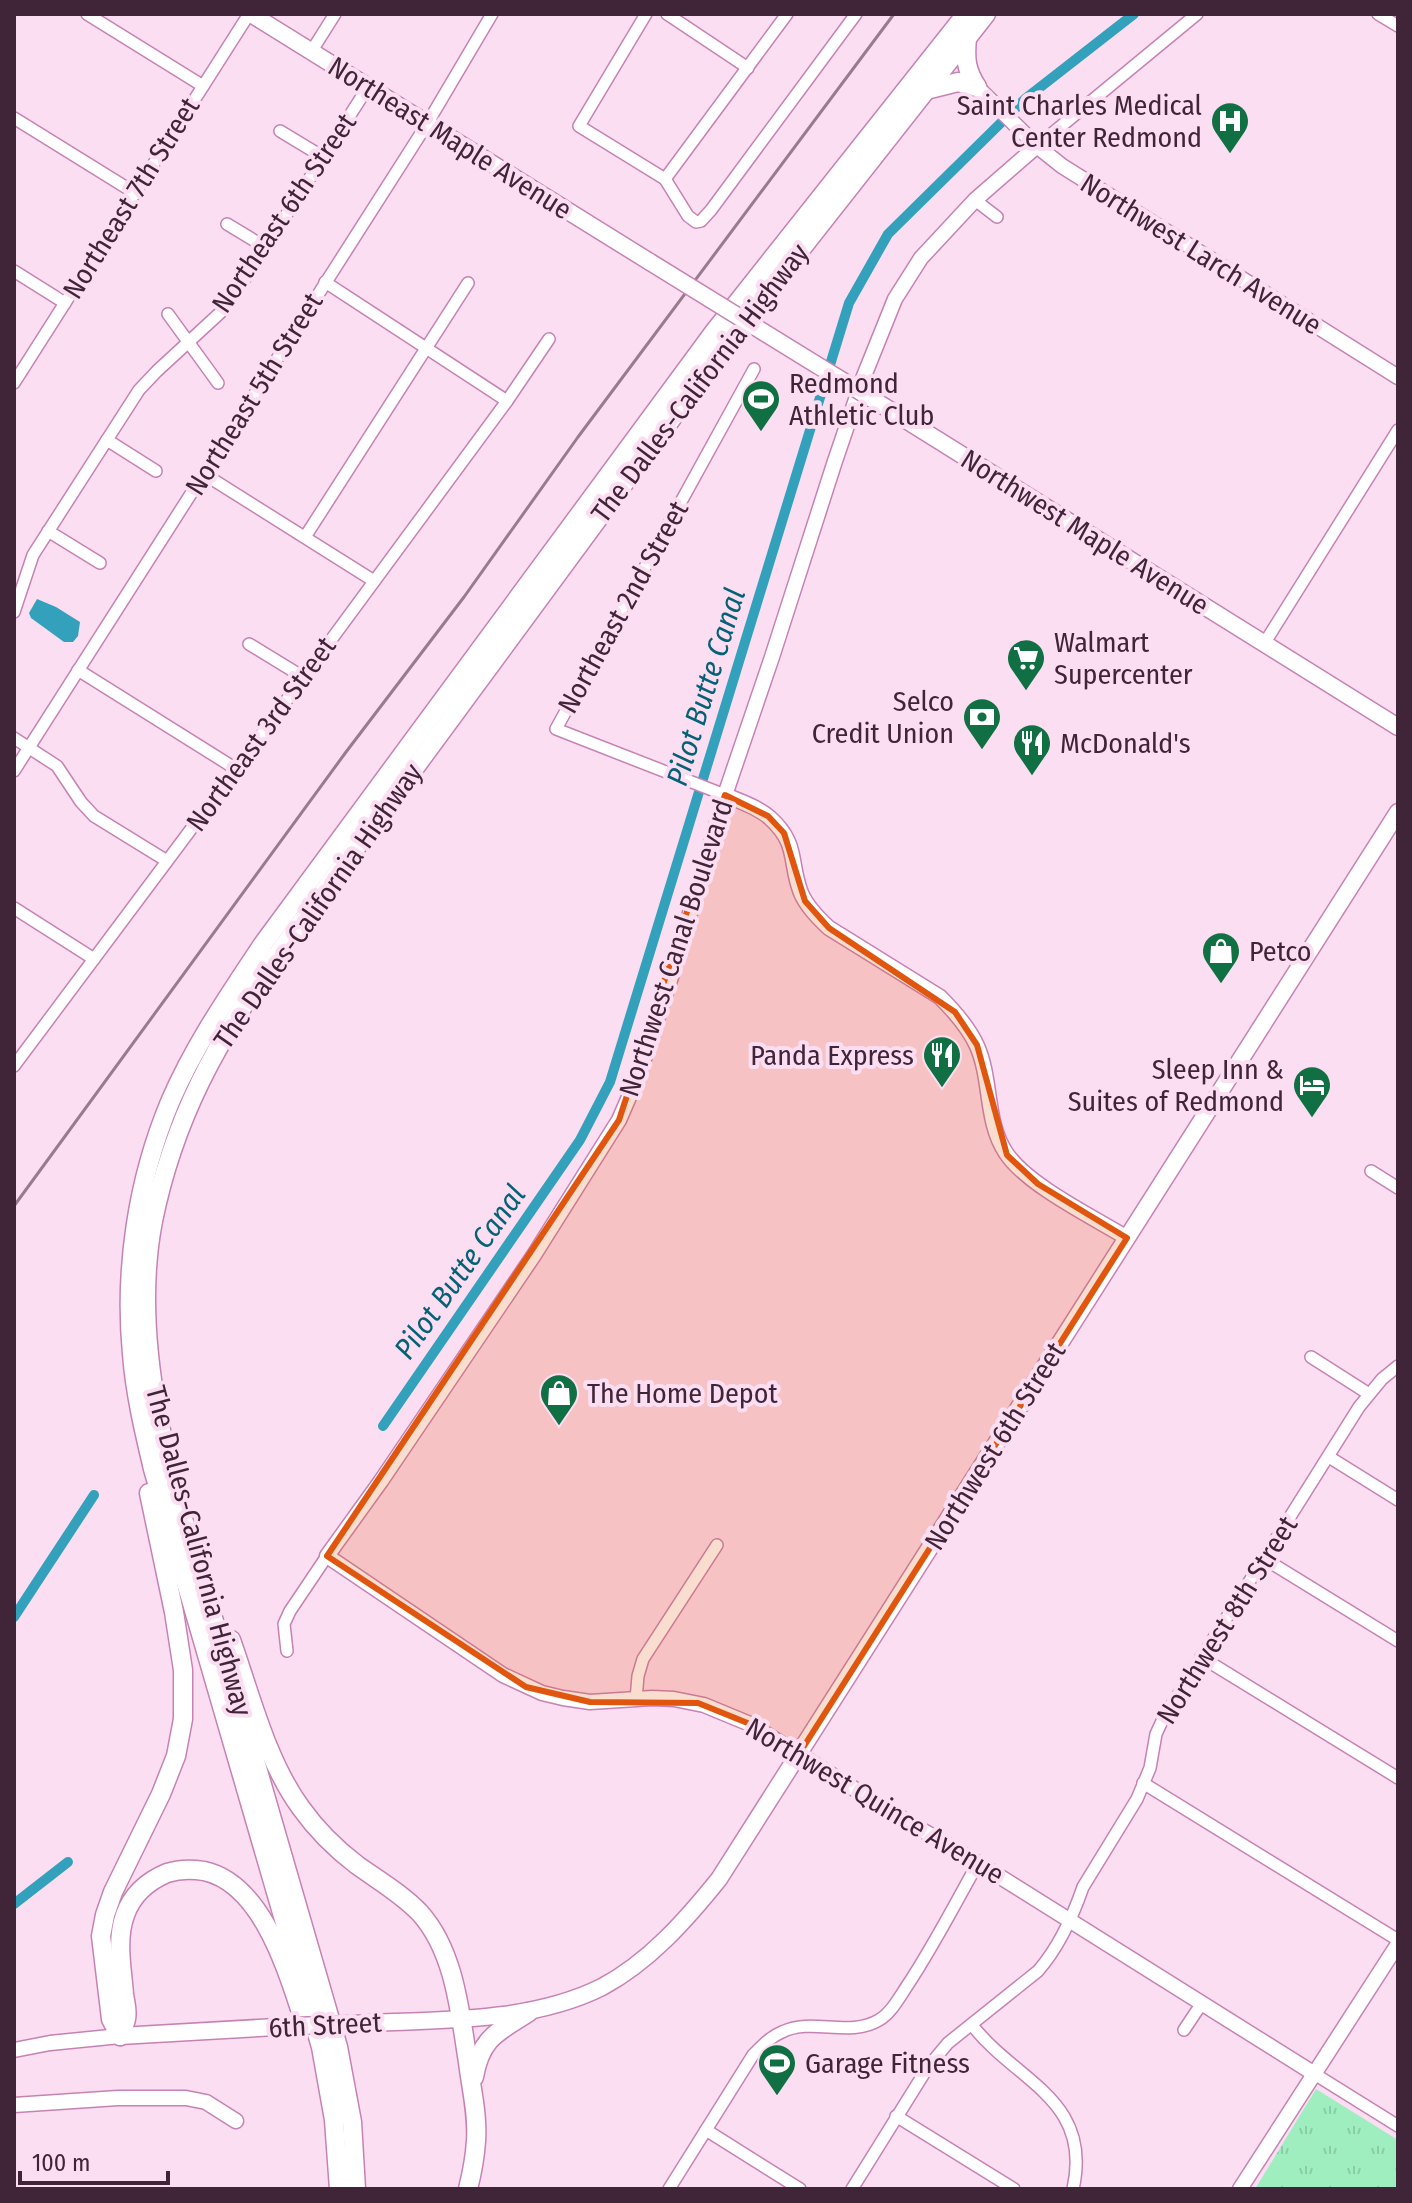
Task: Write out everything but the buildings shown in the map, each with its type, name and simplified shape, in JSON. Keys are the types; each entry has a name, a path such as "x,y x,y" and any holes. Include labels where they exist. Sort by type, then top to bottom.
{"highway":[{"name":"The Dalles-California Highway","path":"339,2189 334,2120 318,2034 153,1469 139,1407 132,1353 130,1279 136,1223 152,1153 170,1103 194,1053 263,944 714,332 966,14"},
{"name":"The Dalles-California Highway","path":"356,2189 352,2122 338,2047 183,1515 156,1407 149,1355 147,1283 153,1223 167,1161 185,1112 210,1060 242,1005 277,955 719,355 986,14"},
{"path":"967,38 967,72 977,87"},
{"path":"926,90 958,82 977,87"},
{"path":"120,2036 111,2019 101,1936 105,1915 113,1892 161,1794 176,1756 183,1719 183,1670 144,1469 139,1407"},
{"path":"183,1515 216,1596 264,1733 283,1777 301,1808 322,1833 354,1862 420,1913 438,1939 461,2018 473,2083"},
{"path":"120,2036 127,2017 120,1946 120,1929 126,1910 138,1892 153,1879 174,1870 195,1869 213,1873 232,1884 250,1901 275,1945 299,2008 334,2120"},
{"path":"468,2189 476,2138 473,2083 478,2058 484,2045 497,2033 529,2012"}],"main road":[{"name":"Northeast Maple Avenue","path":"250,14 650,262"},
{"name":"Northwest Maple Avenue","path":"650,262 1398,727"},
{"name":"Northwest 6th Street","path":"529,2012 566,2002 602,1987 648,1954 687,1918 719,1879 1398,812"},
{"name":"6th Street","path":"120,2036 529,2012"}],"street":[{"path":"87,14 203,86"},
{"name":"Northeast 7th Street","path":"14,383 250,14"},
{"path":"311,52 335,14"},
{"name":"Northeast 5th Street","path":"14,771 427,124 492,14"},
{"path":"646,14 579,126 665,179 688,216 696,222 704,218 856,14"},
{"path":"667,14 748,68"},
{"path":"665,179 787,14"},
{"name":"Northwest Canal Boulevard","path":"287,1651 284,1624 290,1611 534,1255 619,1120 639,1074 672,974 721,793 864,376 895,299 921,258 975,200 1197,14"},
{"path":"1378,14 1398,26"},
{"name":"Northeast 6th Street","path":"14,612 33,555 139,390 221,312 368,87"},
{"name":"Northwest Larch Avenue","path":"977,87 1037,146 1086,183 1398,377"},
{"path":"14,118 135,193"},
{"path":"280,131 323,157"},
{"path":"975,200 997,217"},
{"path":"227,224 265,247"},
{"path":"14,271 65,303"},
{"path":"325,282 507,401"},
{"path":"305,537 468,283"},
{"path":"168,314 218,383"},
{"name":"Northeast 3rd Street","path":"16,1060 236,769 507,401 549,339"},
{"name":"Northeast 2nd Street","path":"721,793 556,729 754,369"},
{"path":"1264,644 1398,430"},
{"path":"107,440 156,471"},
{"path":"204,474 374,581"},
{"path":"48,531 100,563"},
{"path":"249,644 303,677"},
{"path":"78,670 236,769"},
{"path":"14,738 57,766 94,816 167,861"},
{"path":"721,793 768,816 784,833 792,851 800,890 814,914 829,928 940,997 955,1012 977,1045 998,1139 1007,1155 1038,1184 1127,1238"},
{"path":"14,908 94,959"},
{"path":"1371,1171 1398,1188"},
{"path":"1311,1357 1369,1394"},
{"name":"Northwest 8th Street","path":"852,2189 896,2116 948,2043 1048,1960 1083,1887 1128,1815 1150,1768 1156,1734 1163,1719 1369,1394 1398,1366"},
{"path":"1329,1457 1398,1500"},
{"path":"636,1699 643,1659 717,1545"},
{"name":"Northwest Quince Avenue","path":"327,1556 503,1675 526,1687 590,1702 674,1699 704,1705 750,1724 1398,2126"},
{"path":"1263,1558 1398,1641"},
{"path":"1201,1657 1398,1778"},
{"path":"1143,1783 1398,1942 1240,2189"},
{"path":"669,2189 753,2055 766,2041 785,2030 860,2027 880,2019 895,2004 978,1863"},
{"path":"1184,2030 1202,2003"},
{"path":"972,2025 982,2038 1044,2090 1063,2113 1075,2139 1078,2167 1073,2189"},
{"path":"14,2050 120,2036"},
{"path":"14,2105 118,2098 186,2098 206,2102 236,2121"},
{"path":"896,2116 1014,2189"},
{"path":"706,2130 800,2189"}],"highlighted area":[{"path":"725,795 768,816 784,833 805,901 829,928 955,1012 977,1045 1007,1155 1038,1184 1127,1238 799,1754 750,1724 698,1703 590,1702 526,1687 327,1556 619,1120"}],"green space":[{"path":"1316,2089 1398,2140 1398,2189 1255,2189"}],"water":[{"path":"37,599 80,622 78,636 73,642 64,642 31,618 29,613"}],"waterway":[{"name":"Pilot Butte Canal","path":"383,1426 580,1140 610,1082 849,303 888,234 1025,99 1134,14"},
{"name":"Pilot Butte Canal","path":"14,1617 94,1495"},
{"path":"14,1904 68,1862"}],"railway":[{"path":"14,1206 346,752 464,597 578,437 894,14"}],"place":[{"name":"Saint Charles Medical Center Redmond","path":"1230,155"},
{"name":"Redmond Athletic Club","path":"761,433"},
{"name":"Walmart Supercenter","path":"1026,692"},
{"name":"Selco Credit Union","path":"982,751"},
{"name":"McDonald's","path":"1032,777"},
{"name":"Petco","path":"1221,985"},
{"name":"Panda Express","path":"942,1089"},
{"name":"Sleep Inn & Suites of Redmond","path":"1312,1119"},
{"name":"The Home Depot","path":"559,1427"},
{"name":"Garage Fitness","path":"777,2097"}]}
